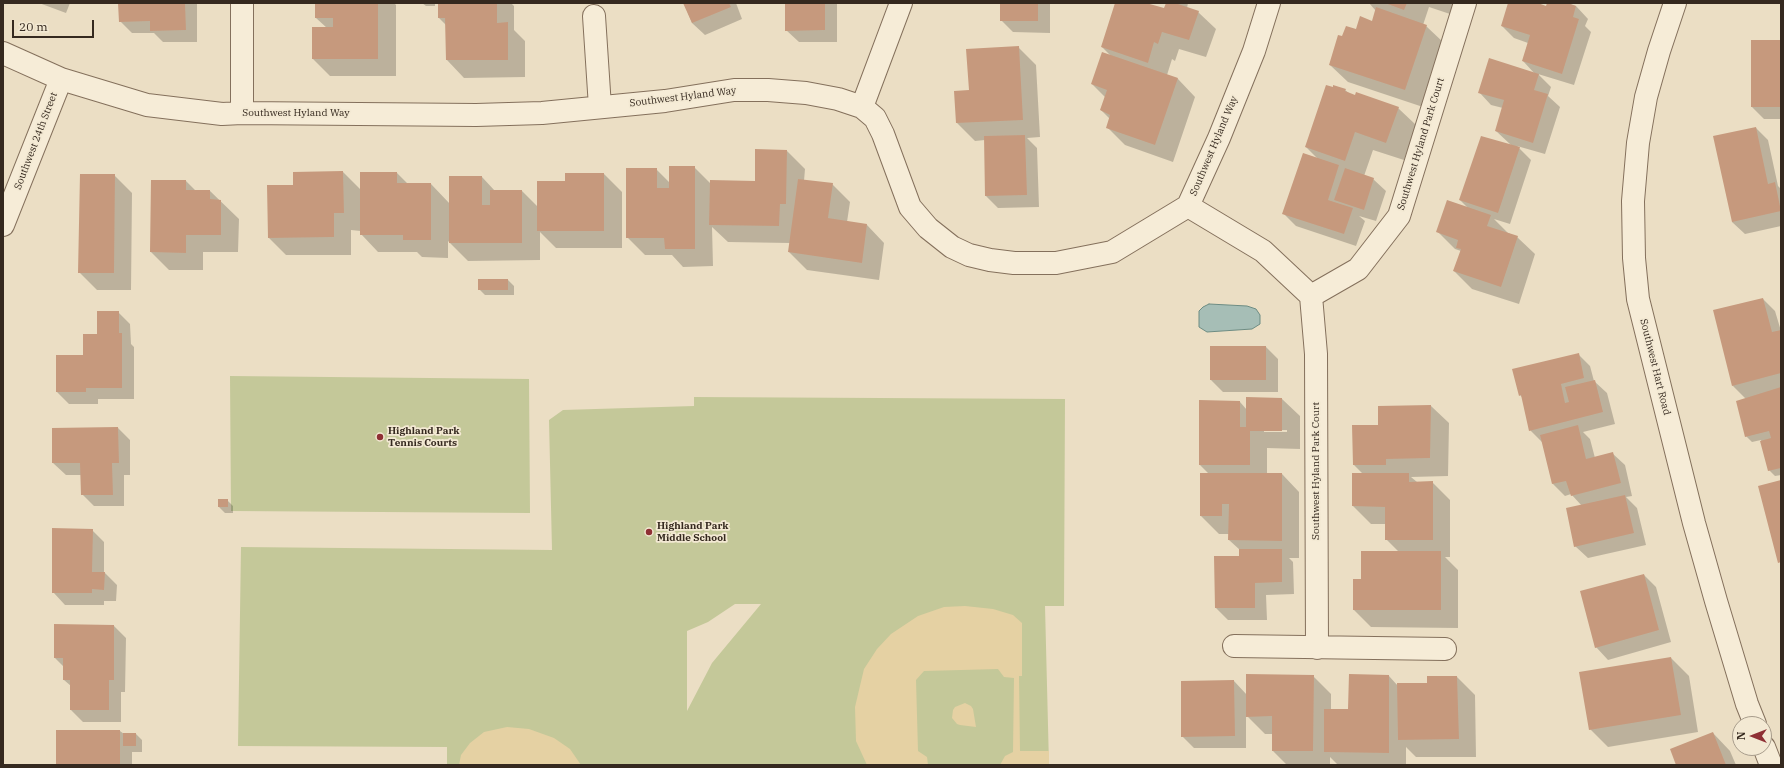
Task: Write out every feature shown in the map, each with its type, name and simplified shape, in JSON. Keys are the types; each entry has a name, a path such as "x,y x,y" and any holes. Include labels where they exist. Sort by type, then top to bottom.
{"street":[{"path":"242,3 242,113"},
{"path":"862,106 901,3"},
{"name":"Southwest Hyland Way","path":"3,52 61,79 147,105 222,114 476,115 542,113 665,101 734,90 768,90 806,93 862,106 875,118 883,134 910,208 928,228 952,247 969,255 990,260 1014,263 1056,263 1112,252 1188,206 1219,138 1245,72 1269,3"},
{"name":"Southwest Hyland Park Court","path":"1317,648 1316,354 1311,296 1358,269 1399,216 1465,3"},
{"name":"Southwest Hart Road","path":"1674,3 1648,90 1638,143 1633,201 1635,271 1638,298 1694,523 1716,601 1752,716"},
{"path":"594,16 600,107"},
{"name":"Southwest 24th Street","path":"3,225 61,79"},
{"path":"1188,206 1263,251 1311,296"},
{"path":"1234,646 1445,649"}],"green space":[{"name":"Highland Park Tennis Courts","path":"230,376 529,379 530,513 231,511"},
{"path":"694,397 1065,399 1064,606 1045,606 1049,765 447,765 447,747 238,746 241,547 552,550 549,420 563,410 694,406","holes":["735,604 761,604 712,663 687,711 687,631 708,622"]}],"sand":[{"path":"965,606 993,609 1013,615 1022,623 1022,676 1019,676 1020,751 1049,751 1049,765 1000,765 1005,756 1013,752 1014,678 1004,677 998,669 924,671 916,680 918,751 927,757 928,765 867,765 856,741 855,707 864,669 877,649 891,634 918,616 944,607"},
{"path":"965,703 973,709 976,727 957,724 952,718 955,707"},
{"path":"507,727 529,729 554,738 570,749 581,765 459,765 461,755 470,743 484,732"}],"water":[{"path":"1209,304 1247,306 1256,309 1260,315 1260,324 1252,329 1207,332 1199,327 1199,311"}],"building":[{"path":"118,3 185,3 186,30 150,31 150,21 119,22"},
{"path":"315,3 378,3 378,59 312,59 312,27 333,27 333,18 315,18"},
{"path":"438,3 497,3 497,23 508,22 508,60 446,60 445,18 438,18"},
{"path":"683,3 729,3 731,7 692,23"},
{"path":"785,3 825,3 825,30 785,31"},
{"path":"1000,3 1038,3 1038,21 1000,21"},
{"path":"1115,3 1146,3 1164,8 1166,3 1175,3 1199,11 1189,40 1162,32 1158,44 1154,42 1148,63 1101,47"},
{"path":"1385,3 1407,3 1404,10"},
{"path":"1508,3 1538,3 1546,6 1547,3 1568,3 1576,6 1573,17 1579,19 1562,74 1522,61 1530,35 1501,26"},
{"path":"1376,7 1427,25 1405,90 1329,65 1338,35 1342,36 1346,26 1356,29 1360,16 1372,21"},
{"path":"1751,40 1781,40 1781,107 1751,107"},
{"path":"1019,46 1023,120 956,123 954,91 969,90 966,49"},
{"path":"1102,52 1178,78 1155,145 1106,128 1110,115 1100,110 1107,90 1091,84"},
{"path":"1489,58 1539,74 1534,90 1548,94 1533,143 1495,131 1504,100 1478,93"},
{"path":"1326,85 1333,87 1333,85 1346,89 1345,91 1355,95 1356,92 1399,107 1386,143 1355,132 1345,161 1305,147"},
{"path":"1756,127 1768,184 1775,182 1781,211 1732,222 1713,136"},
{"path":"1025,135 1027,195 985,196 984,136"},
{"path":"1481,136 1520,147 1498,213 1459,200"},
{"path":"755,149 787,150 786,204 780,204 779,226 709,225 710,180 755,181"},
{"path":"1303,153 1339,165 1328,200 1353,208 1344,234 1282,214"},
{"path":"669,166 695,166 695,249 665,249 664,238 626,238 626,168 657,168 657,188 669,188"},
{"path":"1345,168 1374,178 1364,210 1334,200"},
{"path":"343,171 344,213 334,213 334,237 268,238 267,185 293,185 293,172"},
{"path":"360,172 397,172 397,183 431,183 431,240 403,240 403,235 360,235"},
{"path":"565,173 604,173 604,231 537,231 537,181 565,181"},
{"path":"80,174 115,174 114,273 78,273"},
{"path":"449,176 482,176 482,205 490,205 490,190 522,190 522,243 449,243"},
{"path":"798,179 833,183 828,218 867,224 862,263 788,252"},
{"path":"151,180 186,180 186,190 210,190 210,199 221,200 221,235 186,235 186,253 150,252"},
{"path":"1447,200 1491,215 1487,226 1518,236 1501,287 1453,271 1461,249 1456,248 1458,240 1436,232"},
{"path":"478,279 508,279 508,290 478,290"},
{"path":"1763,298 1772,332 1781,330 1781,373 1732,386 1713,310"},
{"path":"97,311 119,311 119,333 122,333 122,388 86,388 86,392 56,392 56,355 83,355 83,334 97,334"},
{"path":"1210,346 1266,346 1266,380 1210,380"},
{"path":"1579,353 1584,378 1561,384 1565,403 1569,402 1565,387 1595,380 1603,412 1529,431 1521,395 1519,396 1512,369"},
{"path":"1781,387 1781,468 1768,471 1760,441 1771,438 1769,431 1745,437 1736,401"},
{"path":"1246,397 1282,398 1282,431 1250,431 1250,465 1199,465 1199,400 1240,401 1240,427 1246,427"},
{"path":"1431,405 1430,458 1386,459 1386,465 1353,465 1352,425 1378,425 1378,406"},
{"path":"1578,425 1586,459 1613,452 1621,483 1571,496 1566,481 1552,484 1540,435"},
{"path":"118,427 119,463 112,463 113,495 81,495 80,463 52,463 52,428"},
{"path":"1200,473 1282,473 1282,541 1228,540 1229,504 1222,504 1222,516 1200,516"},
{"path":"1352,473 1409,473 1409,482 1433,481 1433,540 1385,540 1385,507 1352,506"},
{"path":"1781,480 1781,562 1778,563 1758,486"},
{"path":"1625,495 1634,533 1574,547 1566,508"},
{"path":"218,499 228,499 228,507 218,507"},
{"path":"52,528 93,529 92,572 105,572 104,590 92,589 92,593 52,593"},
{"path":"1239,549 1282,549 1282,582 1255,583 1255,608 1215,608 1214,556 1239,556"},
{"path":"1361,551 1441,551 1441,610 1353,610 1353,579 1361,579"},
{"path":"1644,574 1659,630 1595,648 1580,591"},
{"path":"54,624 114,625 114,680 109,680 109,710 70,710 70,680 63,680 63,658 54,658"},
{"path":"1671,657 1681,715 1589,730 1579,672"},
{"path":"1246,674 1314,675 1313,751 1272,751 1272,716 1246,717"},
{"path":"1349,674 1389,675 1389,753 1324,752 1324,709 1348,709"},
{"path":"1427,676 1457,676 1459,739 1398,740 1397,683 1427,683"},
{"path":"1234,680 1235,736 1181,737 1181,681"},
{"path":"56,730 120,730 120,765 56,765"},
{"path":"1713,732 1726,765 1676,765 1670,749"},
{"path":"123,733 136,733 136,746 123,746"}],"place":[{"name":"Highland Park Tennis Courts","path":"380,437"},
{"name":"Highland Park Middle School","path":"649,532"}]}
